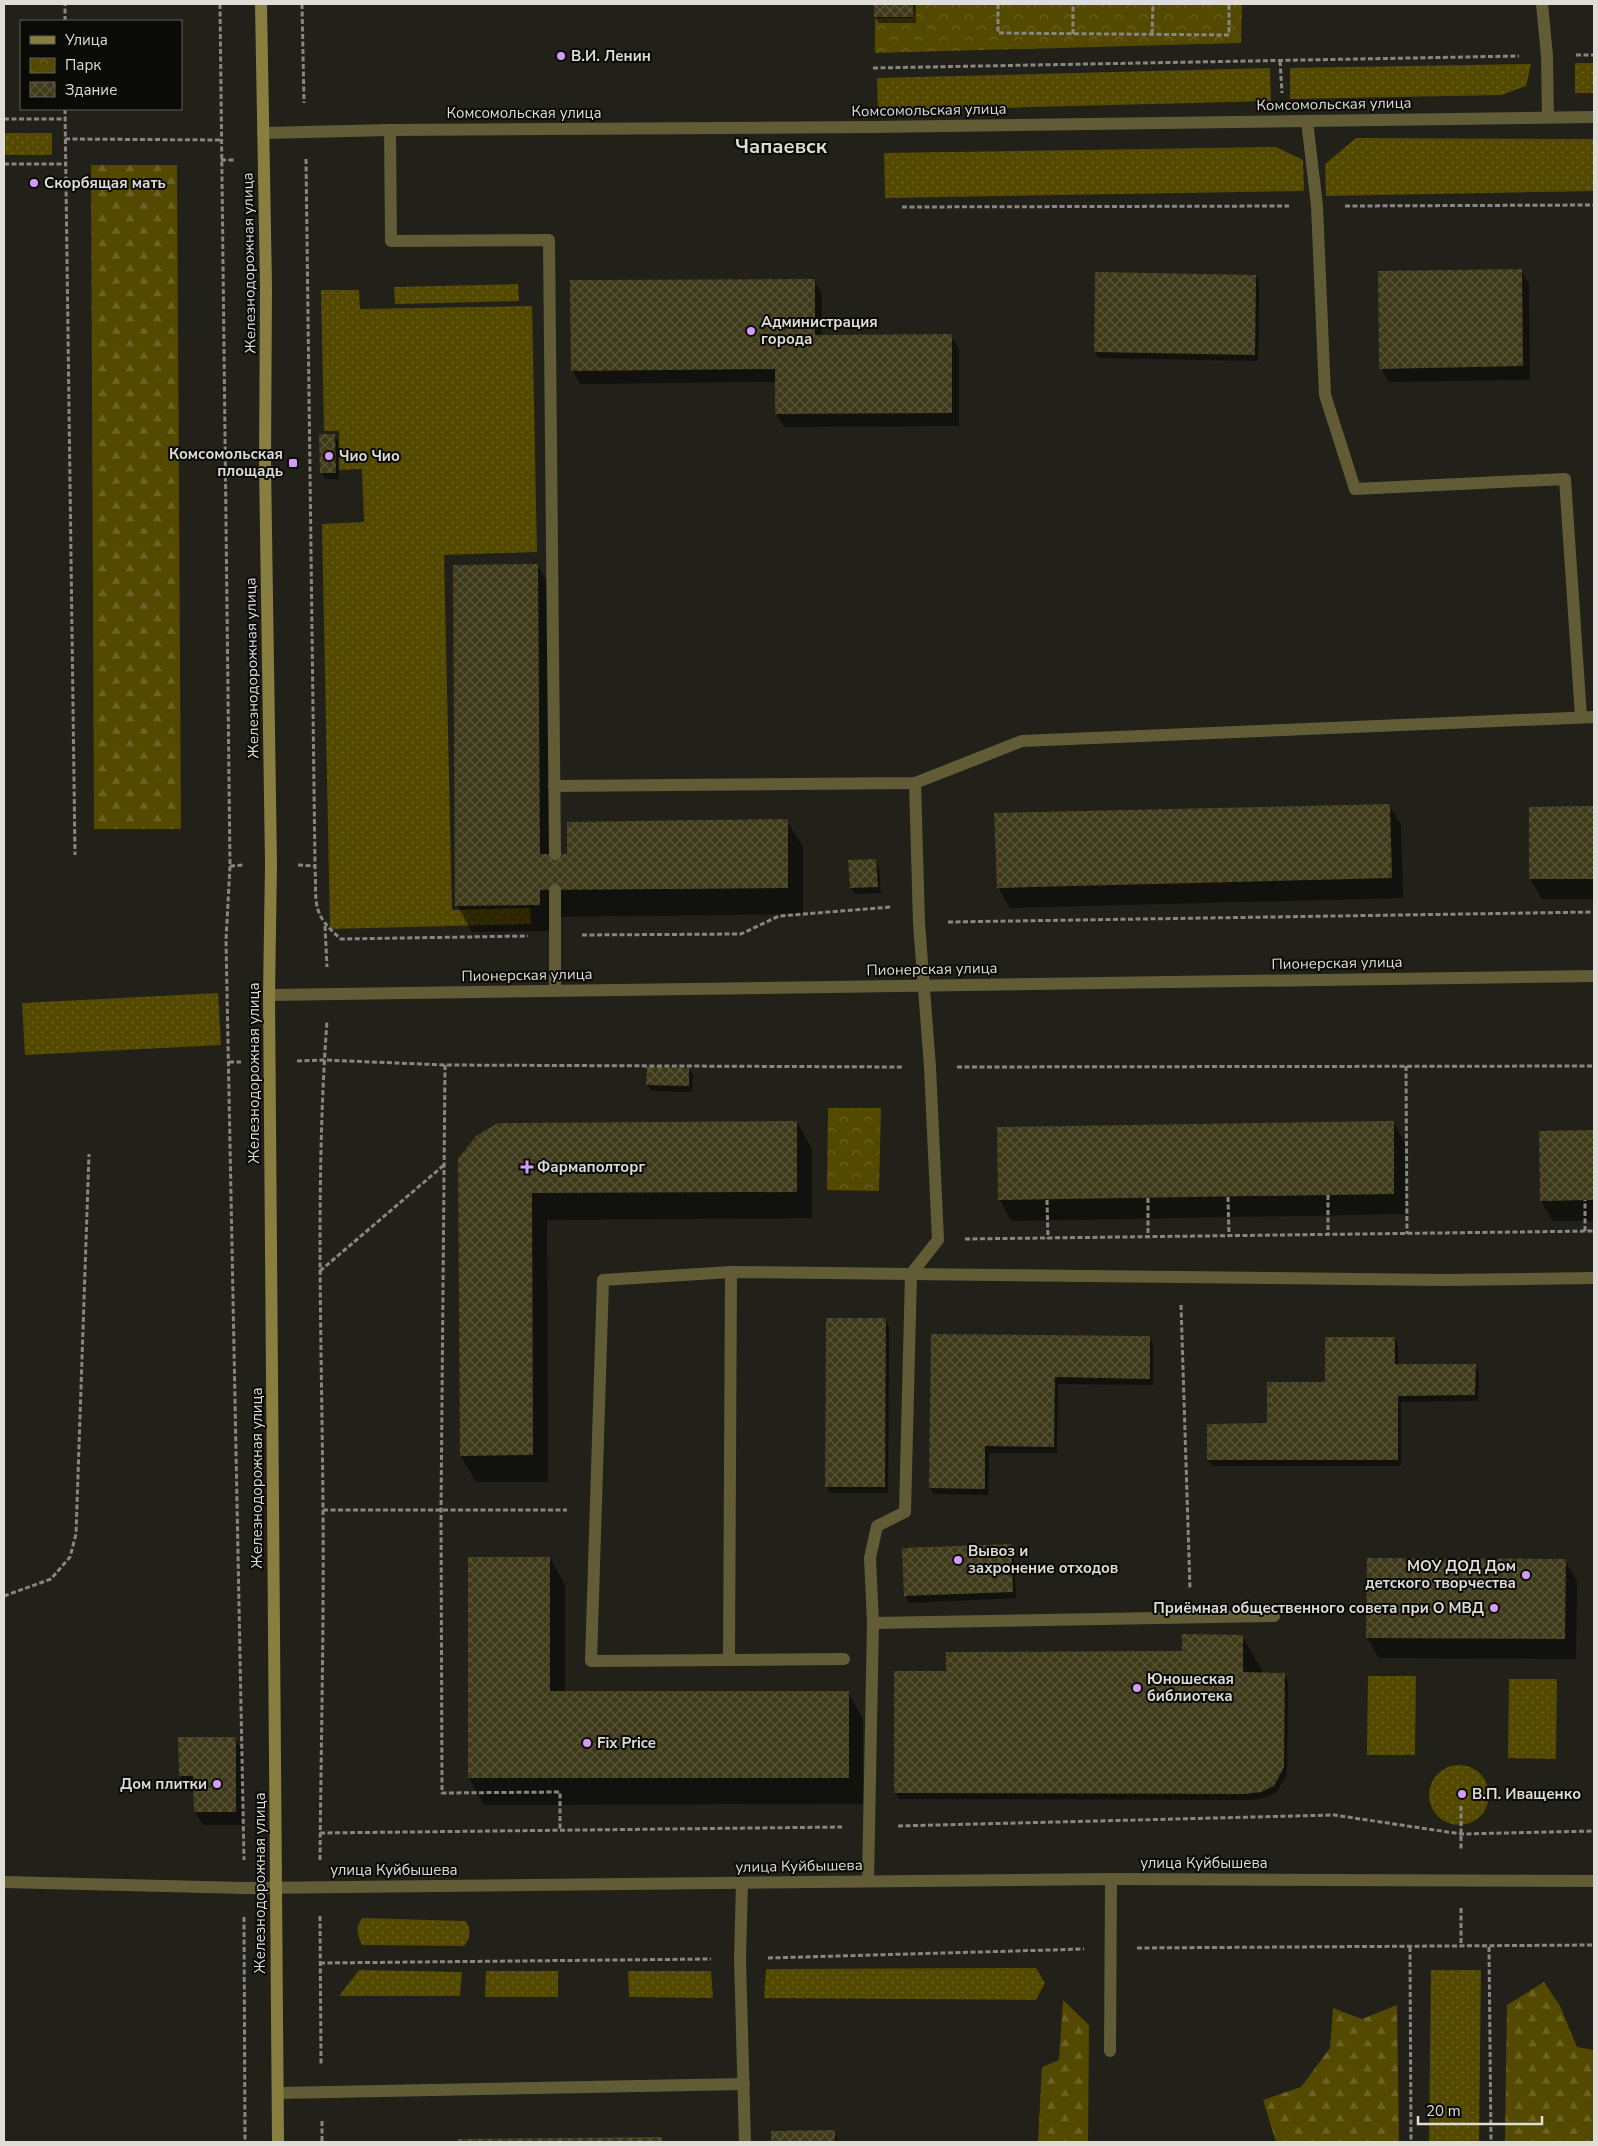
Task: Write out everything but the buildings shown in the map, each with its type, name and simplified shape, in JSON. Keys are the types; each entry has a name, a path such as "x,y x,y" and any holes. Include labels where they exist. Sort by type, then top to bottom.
{"main road":[{"name":"Железнодорожная улица","path":"261,4 266,287 265,464 271,864 269,996 278,2142"}],"street":[{"path":"1542,4 1547,56 1548,117"},
{"name":"Комсомольская улица","path":"263,133 390,130 1307,122 1594,117"},
{"path":"554,786 914,783 1022,741 1588,717 1565,479 1355,489 1324,395 1317,206 1307,122"},
{"path":"390,130 391,241 549,240 555,854"},
{"path":"868,1881 873,1623 870,1558 877,1526 905,1512 911,1274 938,1240 930,1067 919,923 914,783"},
{"path":"555,890 556,991"},
{"name":"Пионерская улица","path":"269,996 1594,976"},
{"path":"729,1660 731,1272"},
{"path":"844,1659 591,1661 603,1280 731,1272 1444,1280 1594,1278"},
{"path":"873,1623 1274,1616"},
{"path":"1110,2051 1111,1879"},
{"name":"улица Куйбышева","path":"4,1882 244,1888 276,1886 486,1887 1111,1879 1594,1881"},
{"path":"742,1883 740,1958 745,2142"},
{"path":"278,2092 322,2093 744,2084"}],"path":[{"path":"65,4 65,20"},
{"path":"220,4 230,859 226,940 244,1888 245,2142"},
{"path":"302,4 308,285 315,866 317,911 325,926 329,994 324,1060 319,1271 323,1510 320,1833 322,2142"},
{"path":"998,4 998,33 1229,35 1229,4"},
{"path":"1073,4 1073,34"},
{"path":"1152,34 1153,4"},
{"path":"872,68 1594,55"},
{"path":"65,110 75,855"},
{"path":"4,119 65,119"},
{"path":"65,139 221,140"},
{"path":"4,164 65,164"},
{"path":"902,207 1594,205"},
{"path":"325,926 341,938 741,934 779,916 896,907 919,923 1594,912"},
{"path":"445,1065 441,1512 442,1793 560,1792 560,1830"},
{"path":"1406,1066 1407,1234"},
{"path":"4,1596 51,1579 70,1558 76,1534 89,1154"},
{"path":"319,1271 444,1166"},
{"path":"1328,1195 1328,1235"},
{"path":"1228,1197 1229,1236"},
{"path":"1148,1198 1148,1237"},
{"path":"1047,1200 1048,1239"},
{"path":"1585,1200 1585,1232"},
{"path":"938,1240 1594,1231"},
{"path":"1180,1277 1191,1617"},
{"path":"323,1510 441,1512 596,1510"},
{"path":"320,1833 869,1827 1334,1815 1461,1834 1594,1831"},
{"path":"320,1964 740,1958 1110,1948 1594,1945"},
{"path":"1410,1947 1411,2142"},
{"path":"1489,1947 1491,2142"}],"green space":[{"path":"914,4 1242,4 1241,43 875,53 875,18 913,18"},
{"path":"1575,63 1594,63 1594,93 1575,93"},
{"path":"1531,64 1526,86 1502,95 1290,99 1290,68"},
{"path":"1270,68 1271,101 878,111 877,78"},
{"path":"4,133 52,133 52,155 4,155"},
{"path":"1356,138 1594,139 1594,191 1326,196 1325,164"},
{"path":"1276,147 1303,160 1304,191 885,198 884,153"},
{"path":"91,165 177,165 181,829 94,829"},
{"path":"518,284 519,301 395,304 394,287"},
{"path":"321,290 359,290 360,309 532,306 537,552 444,555 452,910 530,908 531,924 330,929 322,524 364,522 362,469 339,470 339,431 324,431"},
{"path":"218,993 221,1045 25,1055 22,1003"},
{"path":"828,1108 881,1108 879,1191 827,1190"},
{"path":"1368,1676 1416,1676 1415,1755 1367,1755"},
{"path":"1509,1679 1557,1679 1556,1759 1508,1758"},
{"path":"1459,1765 1475,1770 1480,1774 1484,1779 1489,1795 1484,1811 1480,1816 1475,1820 1459,1825 1443,1820 1438,1816 1434,1811 1429,1795 1434,1779 1438,1774 1443,1770"},
{"path":"362,1918 466,1921 470,1934 464,1946 362,1945 359,1938 358,1925"},
{"path":"1036,1968 1045,1983 1036,2000 764,1998 766,1969"},
{"path":"359,1970 462,1972 460,1996 339,1996"},
{"path":"1431,1970 1481,1970 1479,2142 1429,2142"},
{"path":"486,1971 558,1971 558,1997 485,1997"},
{"path":"628,1971 711,1971 713,1998 629,1997"},
{"path":"1544,1982 1560,2006 1577,2047 1594,2050 1594,2142 1505,2142 1507,2005"},
{"path":"1063,2000 1089,2025 1088,2142 1038,2142 1042,2067 1059,2060"},
{"path":"1397,2005 1399,2142 1276,2142 1263,2100 1301,2087 1330,2048 1333,2008 1362,2019"}],"place":[{"name":"В.И. Ленин","path":"561,56"},
{"name":"Скорбящая мать","path":"34,183"},
{"name":"Администрация города","path":"751,331"},
{"name":"Чио Чио","path":"329,456"},
{"name":"Комсомольская площадь","path":"293,463"},
{"name":"Фармаполторг","path":"527,1167"},
{"name":"Вывоз и захронение отходов","path":"958,1560"},
{"name":"МОУ ДОД Дом детского творчества","path":"1526,1575"},
{"name":"Приёмная общественного совета при О МВД","path":"1494,1608"},
{"name":"Юношеская библиотека","path":"1137,1688"},
{"name":"Fix Price","path":"587,1743"},
{"name":"Дом плитки","path":"217,1784"},
{"name":"В.П. Иващенко","path":"1462,1794"}],"district":[{"name":"Чапаевск","path":"781,146"}]}
